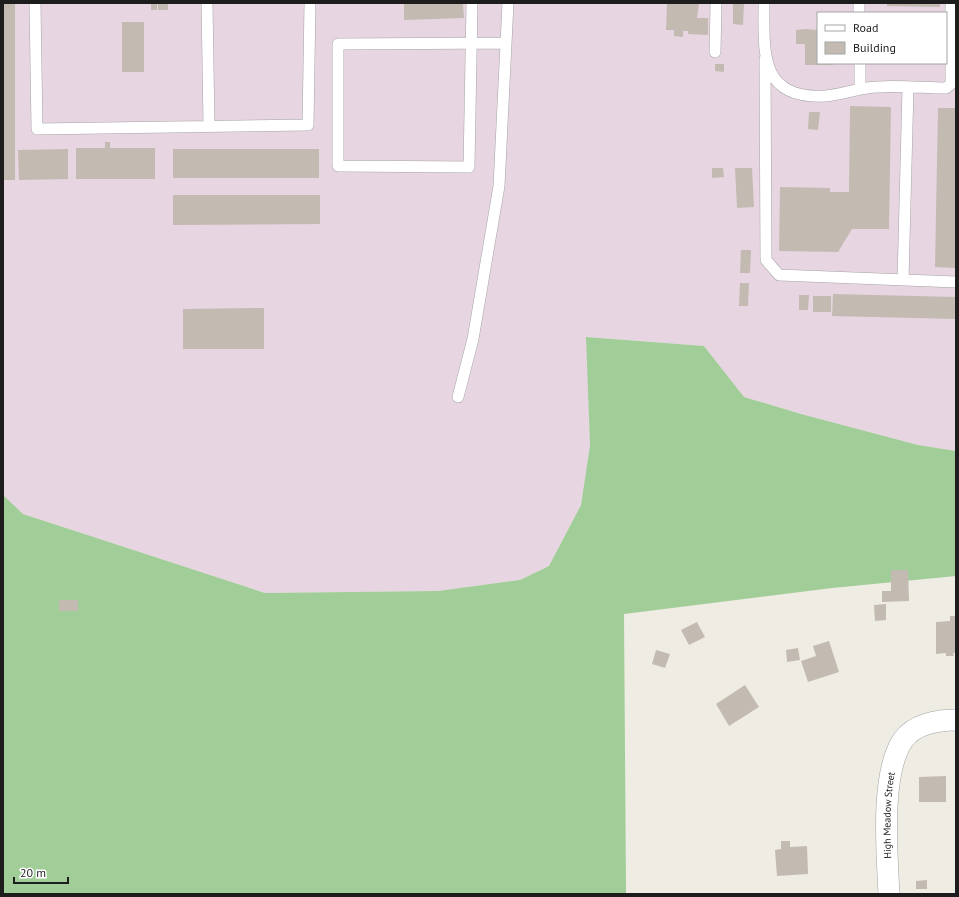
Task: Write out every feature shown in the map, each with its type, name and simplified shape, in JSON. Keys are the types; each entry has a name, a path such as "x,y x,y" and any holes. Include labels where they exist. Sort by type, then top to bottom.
{"street":[{"name":"High Meadow Street","path":"889,894 888,803 895,754 904,738 917,727 929,723 956,720"}],"lane":[{"path":"35,3 37,129 308,125 310,3"},
{"path":"207,3 209,126"},
{"path":"472,3 472,44 470,168 338,166 338,44 472,44 506,42"},
{"path":"458,396 472,339 499,186 508,3"},
{"path":"715,52 716,3"},
{"path":"764,3 766,260 779,275 956,282"},
{"path":"765,59 775,80 795,94 825,96 868,87 946,88 953,84 950,3"},
{"path":"860,64 860,89"},
{"path":"903,280 908,88"}],"shaded area":[{"path":"3,3 956,3 956,451 918,445 801,414 744,397 704,346 587,337 590,445 581,505 549,566 520,580 438,591 265,593 23,514 3,495"}],"green space":[{"path":"586,337 704,346 744,397 801,414 918,445 956,451 956,576 832,588 624,614 626,894 3,894 3,495 23,514 265,593 438,591 520,580 549,566 581,505 590,445"}],"building":[{"path":"3,3 15,3 15,180 3,180"},
{"path":"151,3 157,3 157,10 151,10"},
{"path":"158,3 168,3 168,10 158,10"},
{"path":"404,3 463,3 464,18 404,20"},
{"path":"667,3 699,3 697,18 708,18 708,35 688,34 688,31 683,31 683,37 674,36 674,30 666,30"},
{"path":"733,3 744,3 743,25 733,24"},
{"path":"887,3 940,3 940,7 887,6"},
{"path":"122,22 144,22 144,72 122,72"},
{"path":"796,30 817,30 817,64 833,65 805,65 805,44 796,44"},
{"path":"715,64 724,64 724,72 715,71"},
{"path":"850,106 891,107 889,229 852,229 838,252 779,251 780,187 830,188 830,192 849,192"},
{"path":"938,108 956,108 956,268 935,267"},
{"path":"809,112 820,112 818,130 808,129"},
{"path":"105,142 110,142 110,148 155,148 155,179 76,179 76,148 105,148"},
{"path":"68,149 68,179 19,180 18,150"},
{"path":"173,149 319,149 319,178 173,178"},
{"path":"712,168 723,168 724,177 712,178"},
{"path":"735,168 752,168 754,207 737,208"},
{"path":"173,195 320,195 320,224 173,225"},
{"path":"741,250 751,250 750,273 740,273"},
{"path":"740,283 749,283 748,306 739,306"},
{"path":"833,294 956,297 956,319 832,316"},
{"path":"799,295 809,295 808,310 799,310"},
{"path":"813,296 831,296 831,312 813,312"},
{"path":"264,308 264,349 183,349 183,309"},
{"path":"891,570 908,570 909,601 882,602 882,591 891,591"},
{"path":"59,600 78,600 78,611 59,611"},
{"path":"886,604 886,620 875,621 874,605"},
{"path":"950,616 956,616 956,653 953,653 954,656 946,656 946,653 936,654 936,622 950,621"},
{"path":"697,622 705,637 689,645 681,630"},
{"path":"829,641 839,672 808,682 801,661 816,656 813,646"},
{"path":"798,648 800,660 787,662 786,650"},
{"path":"656,650 670,654 665,668 652,664"},
{"path":"745,685 759,707 729,726 716,704"},
{"path":"946,776 946,802 919,802 919,777"},
{"path":"781,841 790,841 790,847 807,846 808,874 777,876 775,850 781,849"},
{"path":"927,880 927,889 916,889 916,881"}]}
